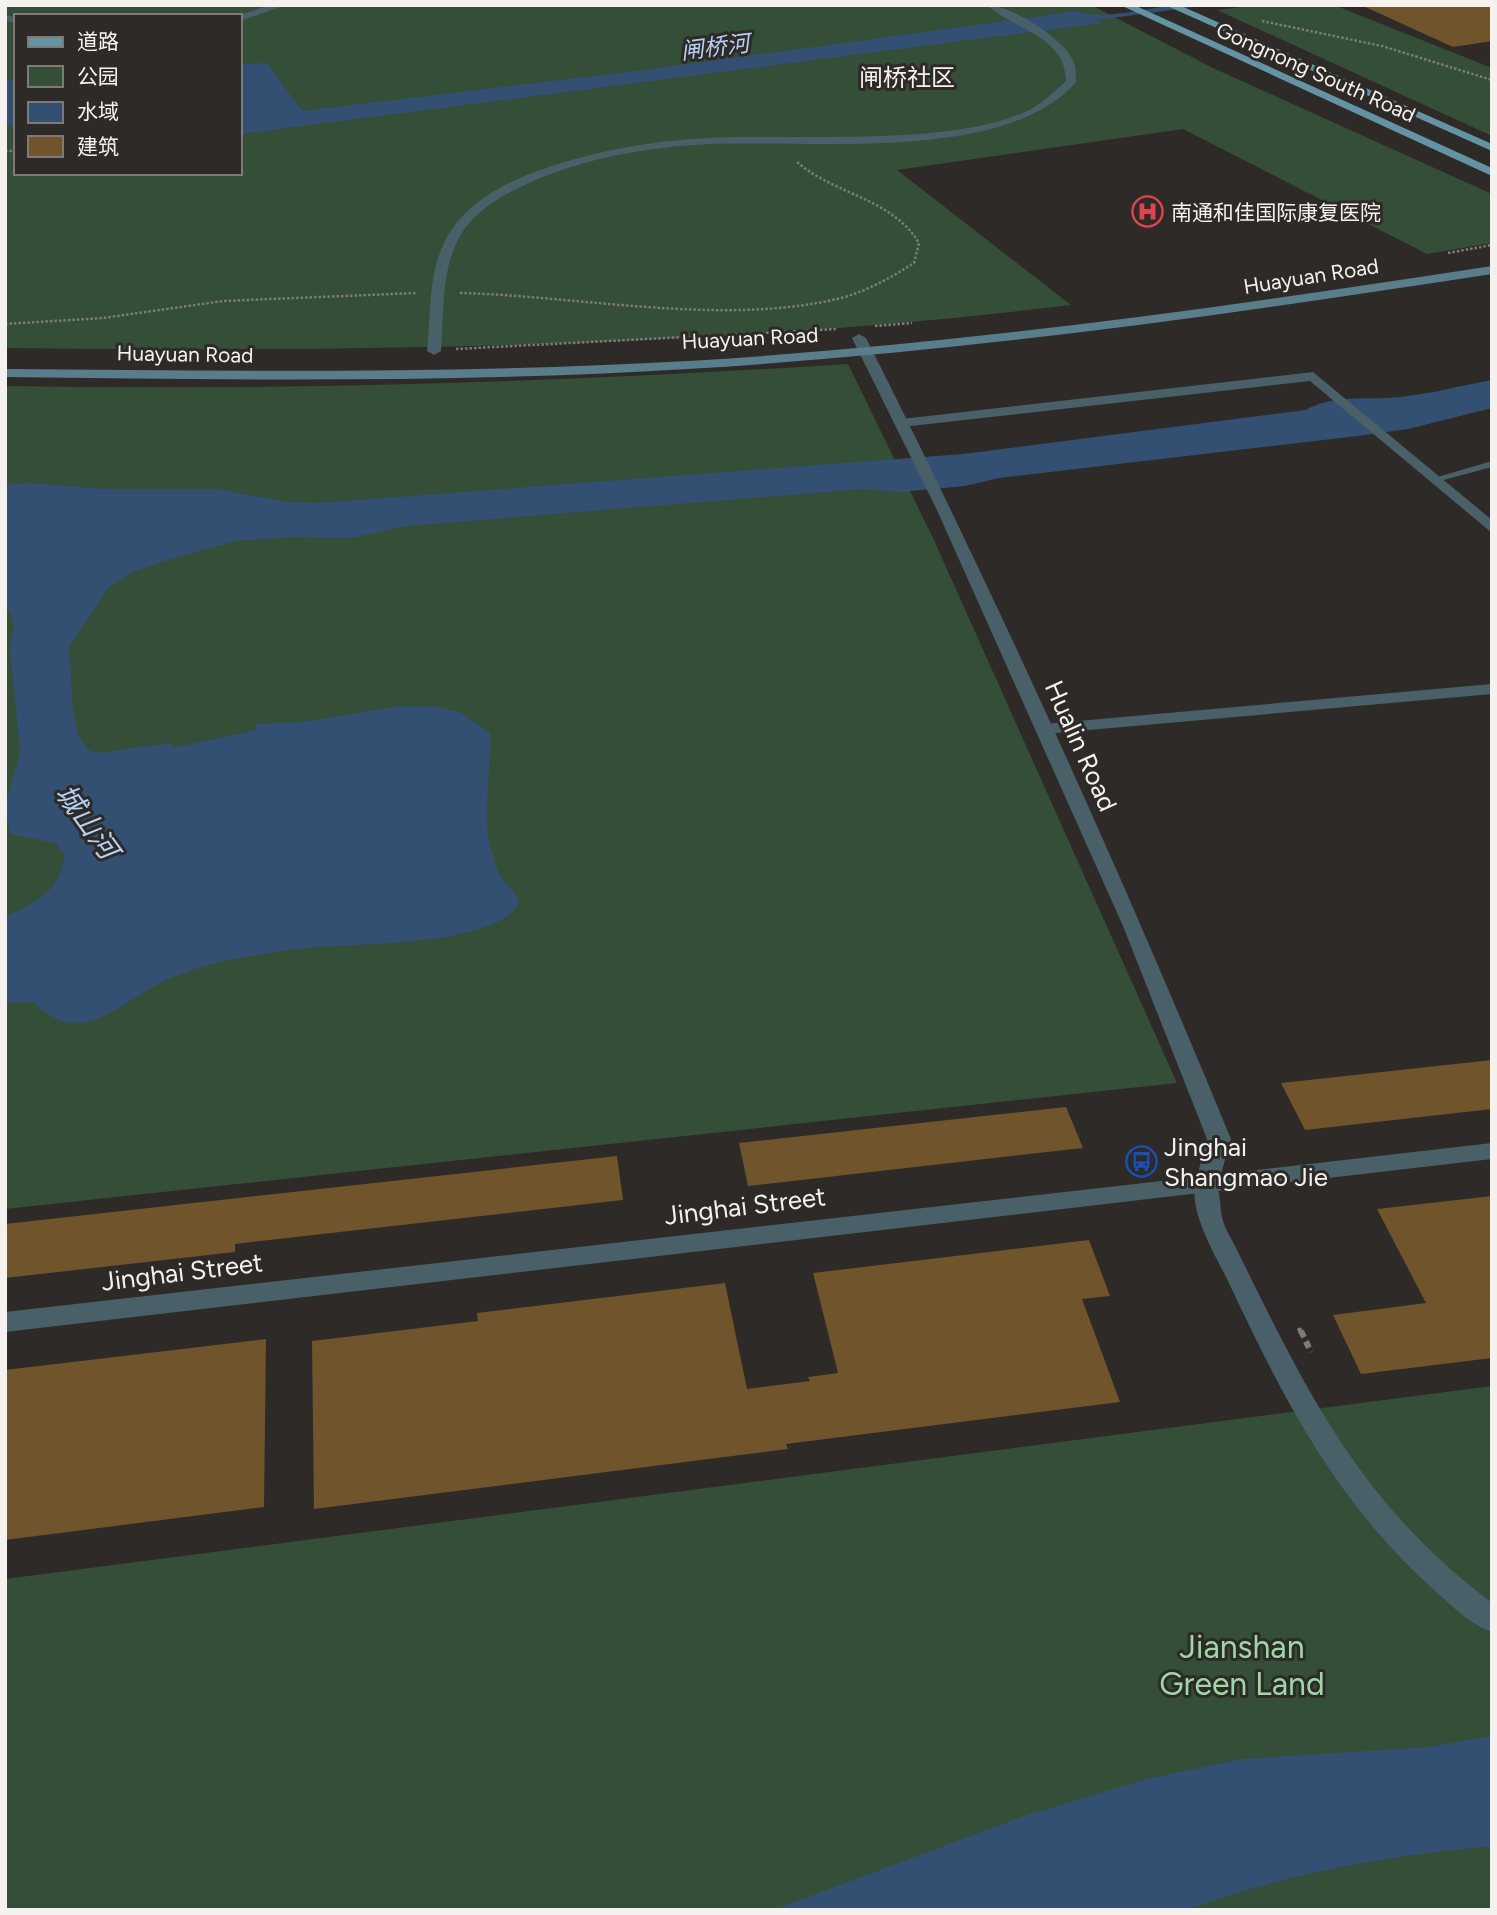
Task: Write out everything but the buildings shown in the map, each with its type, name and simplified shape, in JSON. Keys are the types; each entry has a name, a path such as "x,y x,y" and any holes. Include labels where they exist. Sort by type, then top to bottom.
{"main road":[{"name":"Gongnong South Road","path":"1170,5 1492,148"},
{"name":"Gongnong South Road","path":"1128,7 1492,173"},
{"name":"Huayuan Road","path":"5,361 265,363 519,358 762,346 1021,324 1262,294 1492,259"},
{"name":"Huayuan Road","path":"5,373 257,376 508,371 781,358 858,339 1060,332 1277,304 1492,270"}],"street":[{"path":"242,17 281,5"},
{"path":"434,351 446,253 457,231 492,196 524,180 559,167 636,148 710,141 933,136 1021,116 1055,98 1071,82 1071,62 1061,49 992,5"},
{"name":"Hualin Road","path":"858,339 944,508 1133,926 1219,1139 1206,1186"},
{"path":"902,422 1313,376 1492,528"},
{"path":"1044,729 1492,689"},
{"name":"Jinghai Street","path":"5,1322 1492,1151"},
{"path":"1206,1186 1210,1222 1309,1415 1349,1479 1402,1538 1492,1620"}],"lane":[{"path":"1388,7 1398,5"},
{"path":"1436,479 1492,464"}],"path":[{"path":"1255,19 1382,47 1492,80"},
{"path":"5,324 103,318 222,301 440,293 513,294 685,308 743,309 851,295 895,276 914,263 919,243 912,231 889,211 828,186 806,171 793,155 788,138"},
{"path":"1437,254 1492,245"},
{"path":"873,326 922,322"},
{"path":"450,349 858,339"},
{"path":"1297,1325 1316,1361"}],"green space":[{"path":"5,5 1091,5 1213,68 1492,194 1492,243 1427,254 1183,129 897,170 1071,305 938,319 672,339 405,347 5,348"},
{"path":"1258,5 1334,5 1492,68 1492,136 1217,10"},
{"path":"848,364 933,538 1177,1083 5,1209 5,386 427,384"},
{"name":"Jianshan Green Land","path":"1492,1386 1492,1910 5,1910 5,1579"}],"water":[{"path":"1174,5 1208,5 1097,20 1102,23 242,134 242,64 267,63 302,111 636,71 1078,11 1098,15"},
{"path":"5,80 14,80 14,126 5,124"},
{"name":"城山河","path":"1492,380 1492,408 1408,429 999,478 965,486 900,492 862,489 406,526 352,538 292,537 236,541 130,573 109,587 69,646 73,712 79,737 87,749 96,753 170,743 173,748 257,730 255,724 300,722 403,706 439,707 462,713 491,734 487,810 489,839 499,873 517,896 517,905 497,922 447,937 290,950 208,965 164,981 115,1010 84,1023 68,1022 51,1016 33,1002 5,1003 5,916 37,901 53,886 59,876 64,854 55,843 10,834 5,806 20,753 10,649 14,626 10,612 5,608 5,485 30,483 105,489 216,489 288,502 318,503 963,454 1306,410 1334,400 1412,396"},
{"path":"1492,1736 1492,1846 1413,1855 1337,1868 1261,1886 1186,1910 773,1910 1024,1816 1147,1779 1243,1759 1430,1747"}],"place":[{"name":"南通和佳国际康复医院","path":"1148,212"},
{"name":"Jinghai Shangmao Jie","path":"1141,1162"}],"district":[{"name":"闸桥社区","path":"907,77"}],"water label":[{"name":"闸桥河","path":"715,47"}]}
